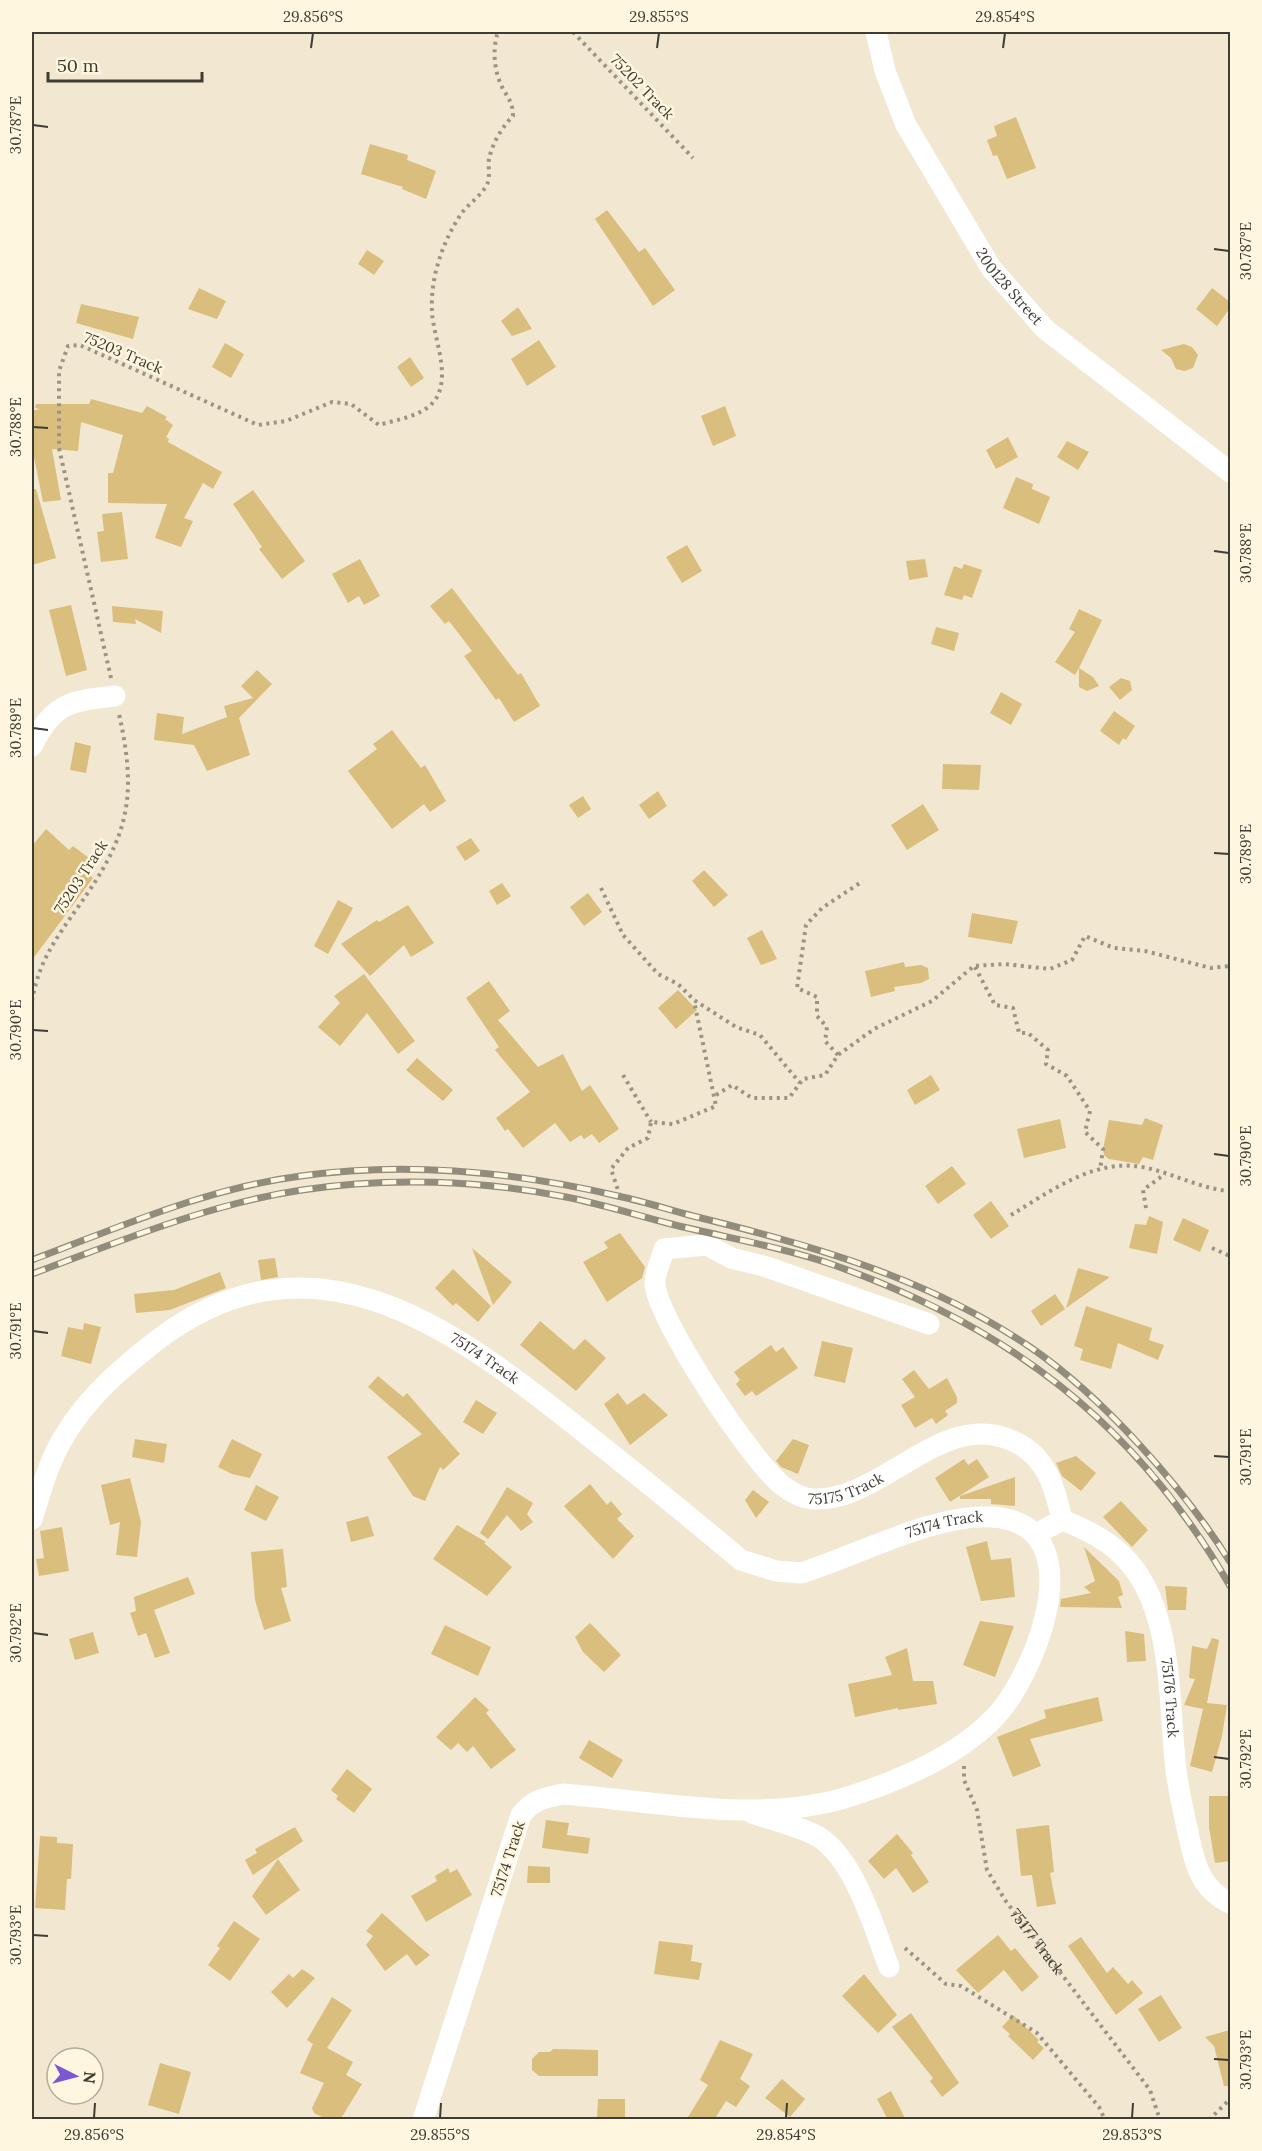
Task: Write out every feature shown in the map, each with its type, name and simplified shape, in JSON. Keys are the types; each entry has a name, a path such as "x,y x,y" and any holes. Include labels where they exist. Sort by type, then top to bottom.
{"street":[{"name":"200128 Street","path":"876,32 885,71 906,125 991,268 1045,329 1230,472"},
{"path":"32,746 41,727 60,706 78,700 115,696"},
{"name":"75175 Track","path":"929,1324 767,1267 731,1258 706,1245 664,1249 655,1283 676,1337 745,1445 783,1486 798,1495 825,1498 849,1492 946,1443 966,1435 989,1434 1007,1438 1024,1446 1036,1457 1046,1469 1055,1488 1062,1520"},
{"name":"75174 Track","path":"32,1519 53,1457 65,1433 92,1398 131,1360 179,1324 211,1308 238,1298 286,1288 340,1291 404,1310 450,1335 507,1372 741,1560 776,1571 801,1573 959,1519 992,1517 1011,1521 1036,1534 1046,1552 1052,1577 1041,1634 1013,1694 995,1716 963,1743 892,1780 850,1797 812,1805 743,1810 563,1794 538,1799 528,1806 521,1815 423,2120"},
{"path":"1036,1534 1062,1520"},
{"name":"75176 Track","path":"1062,1520 1089,1531 1121,1554 1150,1598 1159,1624 1170,1687 1176,1771 1195,1865 1203,1881 1214,1894 1230,1903"},
{"path":"743,1810 815,1834 830,1845 850,1873 889,1967"}],"path":[{"name":"75203 Track","path":"32,1001 36,975 47,950 98,878 118,843 128,810 129,757 59,448 59,370 68,346 80,345 258,425 286,421 332,402 351,404 379,425 420,413 437,397 440,388 441,366 432,313 434,278 442,249 462,213 488,183 489,158 503,126 513,116 513,104 502,87 496,65 495,42 498,32"},
{"name":"75202 Track","path":"573,32 693,158"},
{"path":"838,1055 825,1041 827,1027 817,1016 817,998 796,988 806,925 822,908 863,881"},
{"path":"601,888 623,935 658,974 678,984 694,1000 736,1027 760,1035 800,1083"},
{"path":"716,1095 732,1085 752,1098 789,1098 803,1079 825,1075 838,1055 874,1029 932,1001 974,966 1004,964 1050,969 1072,960 1085,936 1114,948 1145,951 1211,968 1230,966"},
{"path":"974,966 995,1005 1013,1008 1019,1034 1028,1033 1041,1042 1048,1050 1046,1064 1067,1076 1090,1111 1085,1132 1103,1149 1100,1170"},
{"path":"651,1122 673,1124 716,1106 716,1095 694,1000"},
{"path":"620,1196 612,1168 628,1148 648,1138 651,1122 623,1075"},
{"path":"1011,1215 1086,1172 1124,1166 1145,1167 1209,1188 1230,1191"},
{"path":"1146,1208 1143,1190 1165,1174"},
{"path":"1212,1248 1230,1256"},
{"name":"75177 Track","path":"963,1743 964,1780 977,1810 987,1870 1005,1899 1150,2090 1160,2120"},
{"path":"903,1947 946,1984 961,1986 1037,2033 1099,2108 1104,2120"},
{"path":"1209,2120 1230,2099"}],"building":[{"path":"1016,117 1036,168 1007,179 997,155 993,156 987,140 997,136 994,126"},
{"path":"370,144 408,155 407,160 436,171 426,199 402,189 403,187 361,174"},
{"path":"607,210 639,252 645,248 675,290 653,306 595,219"},
{"path":"367,250 384,261 374,275 358,264"},
{"path":"199,288 226,301 217,319 188,309"},
{"path":"1212,288 1230,302 1230,308 1217,326 1196,309"},
{"path":"81,304 139,317 133,339 76,323"},
{"path":"518,307 532,329 512,336 501,321"},
{"path":"539,340 556,367 527,386 511,359"},
{"path":"225,343 244,354 231,378 212,367"},
{"path":"1184,344 1192,347 1198,355 1193,368 1185,371 1176,369 1171,358 1161,350"},
{"path":"410,357 424,378 411,387 397,367"},
{"path":"91,399 142,413 147,406 167,417 165,419 173,425 166,437 169,439 168,442 222,472 213,489 203,483 184,518 193,521 181,547 155,538 167,504 108,503 108,473 113,473 123,435 81,422 78,451 52,449 61,500 43,502 32,447 32,411 40,409 35,408 36,404 89,404"},
{"path":"725,406 736,436 713,446 701,416"},
{"path":"1008,437 1018,457 996,469 986,450"},
{"path":"1067,441 1089,452 1078,470 1057,457"},
{"path":"1016,477 1033,484 1032,489 1050,497 1039,524 1003,508"},
{"path":"32,489 36,489 56,558 32,565"},
{"path":"253,490 305,561 282,579 259,549 262,547 233,504"},
{"path":"122,512 128,559 101,562 97,532 104,531 102,514"},
{"path":"687,545 702,571 682,583 666,557"},
{"path":"360,559 380,596 364,605 359,596 348,603 332,574"},
{"path":"925,559 928,577 909,580 906,561"},
{"path":"964,564 982,570 972,598 964,595 962,600 944,595 954,566 962,569"},
{"path":"452,588 518,675 521,673 540,706 514,722 499,698 496,700 464,656 472,651 449,621 445,624 430,606"},
{"path":"71,605 87,670 66,676 49,610"},
{"path":"112,606 163,611 161,633 135,619 136,624 113,622"},
{"path":"1079,609 1102,620 1075,675 1055,662 1075,632 1069,629"},
{"path":"936,627 959,633 954,651 931,644"},
{"path":"1079,668 1093,677 1099,686 1087,691 1079,687"},
{"path":"257,670 272,684 239,718 250,755 207,771 194,745 154,740 157,713 184,717 182,734 227,717 224,706 253,698 241,686"},
{"path":"1121,678 1130,681 1132,690 1120,700 1109,687"},
{"path":"1001,692 1022,704 1011,725 990,713"},
{"path":"1114,711 1135,726 1126,740 1123,738 1119,745 1100,731"},
{"path":"392,730 421,768 425,765 446,801 430,812 424,804 392,829 348,771 377,749 373,744"},
{"path":"75,742 91,746 86,773 70,770"},
{"path":"943,764 981,765 979,790 942,789"},
{"path":"658,791 667,806 649,819 639,805"},
{"path":"583,796 591,809 578,818 569,805"},
{"path":"923,804 939,830 907,850 891,825"},
{"path":"46,829 69,850 73,846 97,864 89,874 93,878 32,960 32,846"},
{"path":"471,838 480,851 465,861 456,847"},
{"path":"704,870 728,895 714,907 692,881"},
{"path":"502,883 511,896 497,905 489,891"},
{"path":"588,893 602,912 584,926 570,907"},
{"path":"338,900 353,908 328,954 314,946"},
{"path":"408,905 434,943 411,957 404,945 370,976 341,944 377,920 379,922"},
{"path":"972,913 1018,921 1012,944 968,937"},
{"path":"762,930 777,959 761,965 747,938"},
{"path":"904,962 905,967 921,965 928,968 929,979 921,983 894,987 895,991 871,997 865,971"},
{"path":"364,974 415,1041 398,1054 367,1013 340,1046 318,1027 340,1003 334,996"},
{"path":"489,981 510,1011 498,1020 538,1067 563,1054 582,1091 590,1085 619,1129 599,1143 592,1134 584,1139 581,1135 570,1142 555,1123 523,1148 508,1129 505,1131 496,1118 530,1092 495,1050 499,1047 466,998"},
{"path":"678,990 697,1010 676,1029 658,1008"},
{"path":"417,1058 453,1090 443,1101 406,1070"},
{"path":"931,1075 940,1090 915,1105 907,1090"},
{"path":"1145,1118 1163,1125 1153,1160 1143,1157 1139,1164 1109,1159 1104,1155 1103,1149 1109,1120 1142,1125"},
{"path":"1060,1119 1066,1148 1024,1158 1017,1129"},
{"path":"952,1166 966,1184 938,1204 925,1186"},
{"path":"991,1201 1009,1226 991,1239 973,1215"},
{"path":"1149,1216 1163,1222 1157,1254 1129,1248 1135,1224 1146,1225"},
{"path":"1183,1218 1209,1230 1200,1252 1173,1240"},
{"path":"620,1233 645,1267 642,1278 607,1302 583,1262 608,1248 604,1242"},
{"path":"472,1248 512,1282 493,1305"},
{"path":"275,1258 278,1277 261,1280 258,1260"},
{"path":"1078,1268 1110,1277 1066,1308"},
{"path":"453,1269 491,1306 478,1322 456,1303 453,1306 435,1288"},
{"path":"220,1272 226,1288 170,1310 136,1313 134,1294 174,1290"},
{"path":"1055,1294 1065,1309 1041,1326 1031,1311"},
{"path":"1086,1306 1152,1328 1149,1340 1164,1345 1158,1360 1118,1343 1111,1369 1080,1360 1083,1349 1074,1346"},
{"path":"540,1321 574,1350 585,1339 606,1358 576,1391 520,1345"},
{"path":"84,1323 101,1327 91,1364 61,1356 68,1327 83,1330"},
{"path":"822,1341 853,1348 845,1383 814,1376"},
{"path":"771,1345 776,1352 783,1347 798,1368 756,1396 752,1391 745,1396 736,1384 740,1380 734,1372"},
{"path":"914,1370 929,1389 947,1378 957,1397 957,1403 945,1411 948,1415 936,1424 932,1418 915,1428 901,1405 915,1397 902,1379"},
{"path":"378,1376 403,1397 407,1393 460,1454 443,1470 440,1467 425,1501 413,1496 387,1457 422,1434 368,1387"},
{"path":"618,1393 627,1405 644,1393 668,1415 630,1445 604,1404"},
{"path":"476,1400 497,1413 483,1434 463,1422"},
{"path":"135,1439 167,1444 164,1463 132,1457"},
{"path":"232,1439 262,1454 250,1478 232,1474 218,1467"},
{"path":"793,1439 809,1445 798,1474 781,1467 776,1461"},
{"path":"1076,1456 1096,1473 1081,1491 1062,1476 1056,1463"},
{"path":"964,1459 968,1465 977,1459 989,1477 950,1502 935,1478"},
{"path":"1015,1477 1015,1506 991,1504 991,1499 960,1499 960,1496"},
{"path":"130,1478 141,1522 137,1557 116,1555 120,1522 110,1525 101,1485"},
{"path":"590,1484 607,1505 611,1501 622,1514 617,1519 634,1536 613,1559 564,1506"},
{"path":"256,1485 279,1497 266,1521 244,1510"},
{"path":"507,1487 533,1503 527,1514 533,1522 521,1531 507,1515 488,1539 480,1533"},
{"path":"753,1490 769,1502 756,1518 745,1500"},
{"path":"1121,1501 1148,1530 1132,1547 1103,1517"},
{"path":"368,1516 374,1536 351,1542 346,1522"},
{"path":"457,1525 486,1542 484,1543 512,1567 487,1596 433,1559"},
{"path":"62,1527 69,1571 39,1576 36,1559 44,1558 40,1531"},
{"path":"987,1541 991,1560 1011,1558 1015,1597 981,1601 966,1547"},
{"path":"1084,1547 1119,1581 1123,1595 1118,1597 1122,1608 1060,1607 1061,1599 1091,1593 1084,1587 1095,1581"},
{"path":"283,1549 287,1587 281,1588 291,1621 264,1630 255,1600 251,1552"},
{"path":"188,1577 195,1594 154,1610 170,1653 155,1658 146,1633 138,1636 130,1613 136,1611 134,1597"},
{"path":"1165,1586 1187,1587 1186,1610 1168,1610"},
{"path":"980,1621 1014,1626 995,1677 963,1665"},
{"path":"590,1623 621,1655 604,1672 583,1652 575,1637"},
{"path":"445,1625 491,1647 478,1676 431,1654"},
{"path":"1125,1631 1144,1634 1146,1661 1127,1662"},
{"path":"93,1632 99,1653 75,1660 69,1639"},
{"path":"1212,1638 1219,1640 1207,1703 1227,1705 1222,1736 1212,1772 1190,1766 1203,1709 1184,1705 1195,1679 1189,1678 1192,1646 1207,1649"},
{"path":"907,1648 913,1681 933,1681 937,1704 898,1710 898,1708 855,1717 848,1684 892,1675 885,1657"},
{"path":"475,1697 489,1710 486,1713 516,1750 491,1769 473,1746 467,1752 458,1743 451,1750 436,1737"},
{"path":"1098,1697 1103,1721 1030,1739 1041,1766 1013,1777 997,1737 1046,1718 1044,1710"},
{"path":"589,1740 623,1760 612,1778 579,1758"},
{"path":"347,1769 372,1789 354,1813 336,1799 338,1796 331,1790"},
{"path":"1209,1796 1230,1796 1230,1861 1215,1863 1209,1827"},
{"path":"546,1820 569,1823 567,1835 590,1838 588,1854 542,1848"},
{"path":"1049,1825 1054,1872 1050,1873 1056,1904 1037,1907 1032,1875 1021,1876 1016,1829"},
{"path":"295,1827 303,1841 253,1875 245,1860 257,1853 255,1849"},
{"path":"897,1834 913,1853 911,1855 929,1882 913,1893 896,1868 884,1879 868,1861"},
{"path":"40,1836 57,1837 57,1843 73,1844 71,1879 67,1879 65,1910 35,1908"},
{"path":"278,1859 300,1890 266,1915 252,1896"},
{"path":"528,1866 550,1867 550,1883 527,1883"},
{"path":"448,1868 450,1873 457,1869 472,1895 426,1922 411,1896 437,1881 435,1876"},
{"path":"382,1913 430,1955 416,1966 407,1954 385,1971 366,1945 373,1936 366,1931"},
{"path":"234,1921 260,1939 230,1981 208,1965 220,1948 217,1946"},
{"path":"998,1935 1011,1951 1015,1948 1039,1977 1022,1992 1004,1970 978,1993 956,1970"},
{"path":"1081,1937 1107,1973 1113,1967 1128,1984 1132,1980 1143,1993 1116,2015 1068,1946"},
{"path":"659,1941 693,1945 691,1961 702,1963 699,1980 654,1974"},
{"path":"302,1969 315,1978 287,2008 271,1992 289,1974 293,1978"},
{"path":"864,1974 897,2015 878,2033 842,1996"},
{"path":"1161,1995 1182,2028 1159,2042 1138,2009"},
{"path":"332,1997 352,2010 327,2048 353,2062 346,2075 362,2084 340,2120 328,2120 314,2113 312,2108 324,2083 300,2073 313,2044 307,2040"},
{"path":"911,2013 959,2083 942,2097 930,2081 933,2078 892,2027"},
{"path":"1013,2015 1039,2040 1037,2042 1044,2048 1033,2060 1002,2027"},
{"path":"1230,2030 1230,2086 1224,2086 1214,2046 1205,2037"},
{"path":"720,2040 753,2054 740,2079 750,2086 736,2107 726,2101 714,2120 686,2120 708,2085 700,2080"},
{"path":"553,2049 598,2050 598,2076 539,2076 532,2070 532,2059 539,2052 550,2052"},
{"path":"160,2063 191,2072 179,2114 148,2105"},
{"path":"782,2079 805,2099 790,2117 765,2098"},
{"path":"891,2091 906,2120 888,2120 877,2099"},
{"path":"598,2099 625,2099 625,2119 597,2119"}],"railway":[{"path":"32,1260 198,1199 266,1182 341,1172 421,1169 502,1175 582,1188 640,1201 781,1239 868,1266 910,1283 991,1323 1057,1367 1113,1417 1165,1474 1230,1562"},
{"path":"32,1274 165,1225 233,1204 302,1190 400,1182 468,1184 534,1191 605,1206 790,1252 828,1263 893,1288 953,1317 1009,1349 1060,1386 1108,1428 1152,1475 1193,1528 1230,1586"}]}
